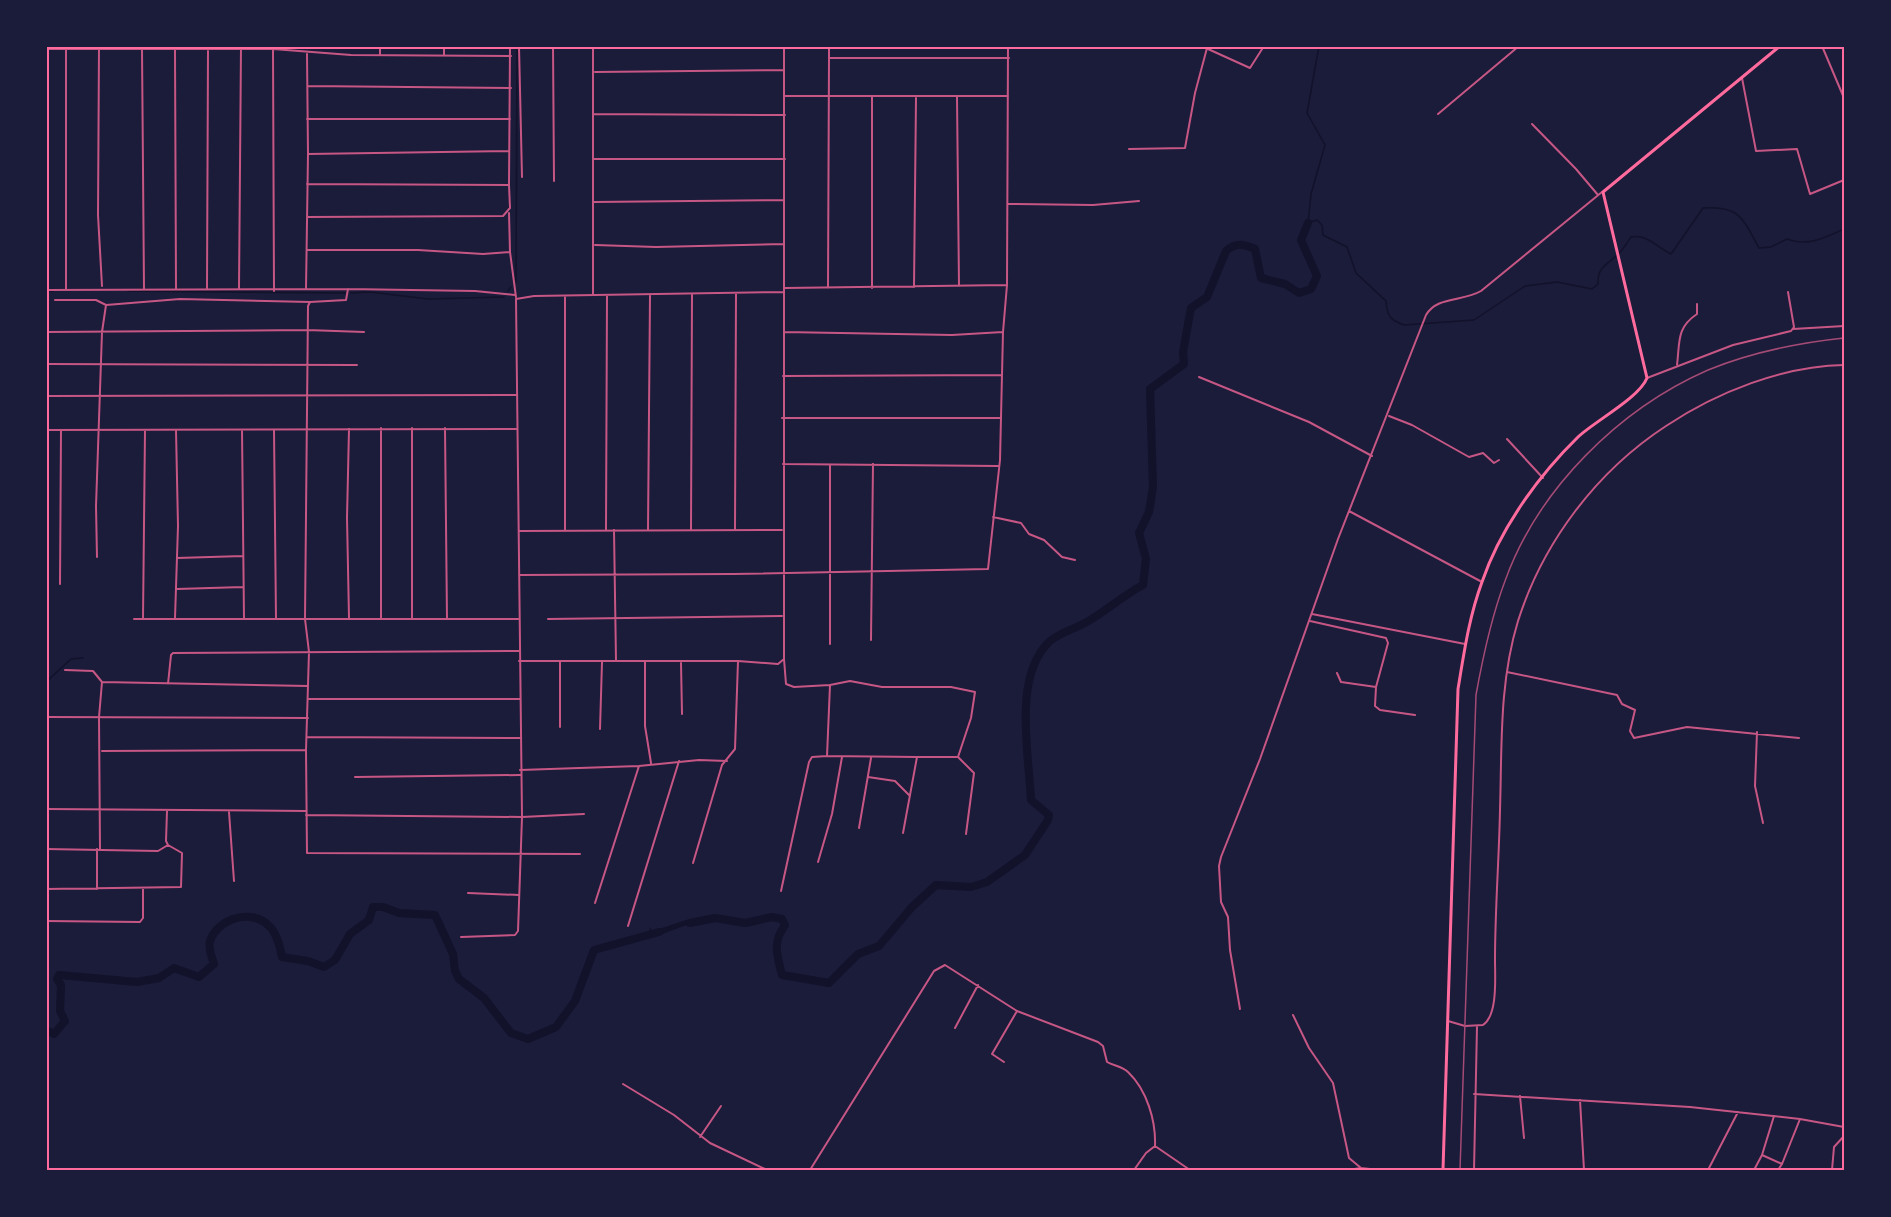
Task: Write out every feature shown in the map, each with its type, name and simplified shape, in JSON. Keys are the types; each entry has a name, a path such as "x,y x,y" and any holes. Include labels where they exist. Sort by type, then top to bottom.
{"main road":[{"path":"1443,1170 1458,689 1466,644 1482,582 1496,548 1543,478 1576,439 1601,417 1644,387 1647,378 1603,192 1778,47"}],"street":[{"path":"380,46 380,54"},
{"path":"444,46 444,54"},
{"path":"461,937 515,935 519,895 522,817 519,531 516,297 510,252 509,212 510,46"},
{"path":"519,46 522,177"},
{"path":"553,46 554,181"},
{"path":"593,46 593,296"},
{"path":"784,46 782,616 786,684 794,687 830,685 850,681 882,687 951,687 975,692 974,708 958,757"},
{"path":"828,288 829,46"},
{"path":"519,575 986,570 990,564 998,466 1007,285 1008,46"},
{"path":"1129,149 1185,148 1207,47 1250,68 1264,46"},
{"path":"1438,114 1519,46"},
{"path":"1822,46 1845,98"},
{"path":"46,49 99,47 208,50 241,48 307,53 510,56"},
{"path":"99,47 98,215 103,288"},
{"path":"239,289 241,48"},
{"path":"66,49 66,289"},
{"path":"142,49 144,289"},
{"path":"174,49 176,289"},
{"path":"273,49 274,291"},
{"path":"207,288 208,50"},
{"path":"306,289 307,53"},
{"path":"829,58 1008,58"},
{"path":"593,72 784,70"},
{"path":"1742,78 1756,151 1797,149 1810,194 1845,180"},
{"path":"308,86 511,88"},
{"path":"784,96 916,98 1008,96"},
{"path":"872,288 873,97"},
{"path":"957,97 959,286"},
{"path":"914,287 916,98"},
{"path":"593,114 785,115"},
{"path":"308,119 510,119"},
{"path":"1532,124 1576,168 1598,195"},
{"path":"308,154 508,150"},
{"path":"594,159 785,159"},
{"path":"307,184 509,185"},
{"path":"1240,1009 1231,961 1228,917 1221,902 1219,866 1349,511 1426,315 1436,303 1468,298 1481,291 1603,192"},
{"path":"593,202 783,200"},
{"path":"1008,204 1093,205 1139,201"},
{"path":"306,217 503,216 509,212"},
{"path":"594,244 656,247 784,244"},
{"path":"306,250 418,250 483,254 510,252"},
{"path":"784,288 1007,285"},
{"path":"46,290 207,288 274,291 348,288 475,291 516,297 784,292"},
{"path":"55,300 96,300 106,305 180,298 310,302 346,300 348,288"},
{"path":"1788,292 1793,329"},
{"path":"735,530 736,293"},
{"path":"692,294 692,530"},
{"path":"606,531 607,295"},
{"path":"648,530 650,295"},
{"path":"565,296 565,530"},
{"path":"310,302 307,330 306,396 305,619 309,652 306,849 310,855 521,852 580,854"},
{"path":"1677,365 1681,328 1685,321 1696,314 1697,304"},
{"path":"97,557 102,332 106,305"},
{"path":"1647,378 1755,338 1793,329 1845,326"},
{"path":"46,332 307,330 364,332"},
{"path":"783,332 952,334 1003,332"},
{"path":"46,364 307,363 357,365"},
{"path":"1447,1021 1465,1026 1487,1022 1493,1002 1503,695 1506,672 1521,614 1546,559 1577,509 1621,459 1679,417 1718,397 1785,374 1845,364"},
{"path":"783,376 1002,375"},
{"path":"1198,376 1310,422 1372,456"},
{"path":"46,396 516,395"},
{"path":"1388,416 1412,425 1469,458 1483,453 1494,463 1499,460"},
{"path":"782,418 1000,418"},
{"path":"381,428 381,619"},
{"path":"412,428 412,619"},
{"path":"445,428 447,619"},
{"path":"349,429 347,518 350,618"},
{"path":"46,430 516,429"},
{"path":"60,584 61,430"},
{"path":"143,619 145,430"},
{"path":"175,618 176,430"},
{"path":"242,430 244,619"},
{"path":"274,430 276,619"},
{"path":"1507,439 1543,478"},
{"path":"783,464 998,466"},
{"path":"871,640 873,464"},
{"path":"830,465 830,644"},
{"path":"1349,511 1482,582"},
{"path":"993,517 1021,523 1029,534 1044,540 1062,557 1075,560"},
{"path":"519,531 782,530"},
{"path":"614,531 616,661"},
{"path":"177,558 243,556"},
{"path":"176,589 243,587"},
{"path":"1312,614 1466,644"},
{"path":"548,619 782,616"},
{"path":"134,619 519,619"},
{"path":"1310,621 1388,640 1376,687 1375,706 1377,710 1415,715"},
{"path":"168,684 173,653 519,651"},
{"path":"519,661 738,661 777,664 784,659"},
{"path":"560,661 560,727"},
{"path":"681,661 682,714"},
{"path":"693,863 722,765 728,761 735,749 738,661"},
{"path":"600,729 602,662"},
{"path":"645,662 645,726 651,764"},
{"path":"65,670 93,671 102,682 99,717 101,809 97,889"},
{"path":"1506,672 1617,695 1622,704 1635,710 1630,731 1634,738 1680,727 1757,732 1799,738"},
{"path":"1337,673 1341,682 1376,687"},
{"path":"102,682 308,686"},
{"path":"827,756 830,685"},
{"path":"308,699 520,699"},
{"path":"46,717 308,718"},
{"path":"1757,732 1755,786 1763,823"},
{"path":"307,737 520,738"},
{"path":"100,751 306,750"},
{"path":"781,891 812,757 958,757 974,773 966,834"},
{"path":"818,862 832,814 842,757"},
{"path":"903,833 917,757"},
{"path":"859,828 871,758"},
{"path":"520,770 639,766 679,761 728,761"},
{"path":"628,926 679,761"},
{"path":"595,903 639,766"},
{"path":"355,777 520,775"},
{"path":"868,777 895,781 910,796"},
{"path":"46,809 522,817 584,814"},
{"path":"167,811 168,845"},
{"path":"229,811 234,881"},
{"path":"46,849 158,851 168,845"},
{"path":"46,889 181,887 182,853 168,845"},
{"path":"46,921 140,922 143,918 143,888"},
{"path":"468,893 519,895"},
{"path":"810,1170 934,971 941,966 950,967 1017,1011 1098,1042 1102,1046 1107,1062 1129,1072 1146,1098 1155,1134 1155,1146"},
{"path":"955,1028 978,985"},
{"path":"1004,1062 992,1052 1017,1011"},
{"path":"1293,1015 1309,1048 1333,1083 1348,1158 1361,1168"},
{"path":"1474,1170 1477,1025"},
{"path":"623,1084 674,1115 700,1137 767,1170"},
{"path":"1474,1094 1738,1112 1845,1127"},
{"path":"1520,1096 1524,1138"},
{"path":"1580,1100 1584,1170"},
{"path":"700,1137 721,1106"},
{"path":"1708,1170 1738,1112"},
{"path":"1754,1170 1762,1155 1774,1116"},
{"path":"1778,1170 1800,1119"},
{"path":"1832,1170 1834,1147 1845,1136"},
{"path":"1134,1170 1146,1153 1155,1146"},
{"path":"1155,1146 1190,1170"},
{"path":"1762,1155 1782,1164"},
{"path":"1348,1170 1361,1168 1379,1170"}],"shaded area":[{"path":"715,918 697,921 652,938 649,927 653,931 686,920"}],"waterway":[{"path":"516,282 517,46"},
{"path":"1308,223 1311,194 1325,145 1307,113 1319,46"},
{"path":"1308,223 1317,220 1322,225 1323,235 1347,247 1356,273 1386,301 1390,317 1404,325 1474,320 1525,286 1557,282 1592,289 1598,284 1599,273 1604,266 1621,251 1631,237 1647,239 1671,254 1703,208 1725,209 1739,216 1759,248 1771,247 1787,239 1809,242 1844,229"},
{"path":"690,923 715,918 745,923 772,917 782,919 785,925 777,943 782,975 829,983 858,954 879,946 912,907 936,885 971,887 987,882 1025,855 1049,815 1031,800 1026,740 1027,696 1030,676 1037,658 1052,640 1092,619 1143,585 1146,559 1139,533 1149,512 1153,487 1150,389 1184,364 1183,352 1191,308 1207,297 1226,251 1233,246 1240,245 1255,249 1261,278 1285,284 1299,293 1311,289 1317,276 1301,240 1308,223"},
{"path":"508,291 511,287"},
{"path":"46,291 54,291"},
{"path":"128,291 345,293"},
{"path":"351,293 370,292 428,299 504,297"},
{"path":"46,682 71,659 83,658"},
{"path":"46,1030 54,1034 65,1021 60,1011 61,985 57,979 59,975 137,982 159,978 174,968 199,977 214,964 210,953 210,941 214,933 228,921 245,917 262,921 272,929 278,940 282,957 308,961 324,967 335,960 350,934 369,920 373,907 383,907 399,913 435,915 453,954 455,971 459,979 484,998 511,1033 528,1039 556,1027 575,1001 594,950 659,932"}],"railway":[{"path":"1460,1170 1476,695 1496,609 1520,547 1538,515 1560,484 1613,430 1643,406 1675,386 1708,370 1741,358 1775,349 1844,338"}]}
